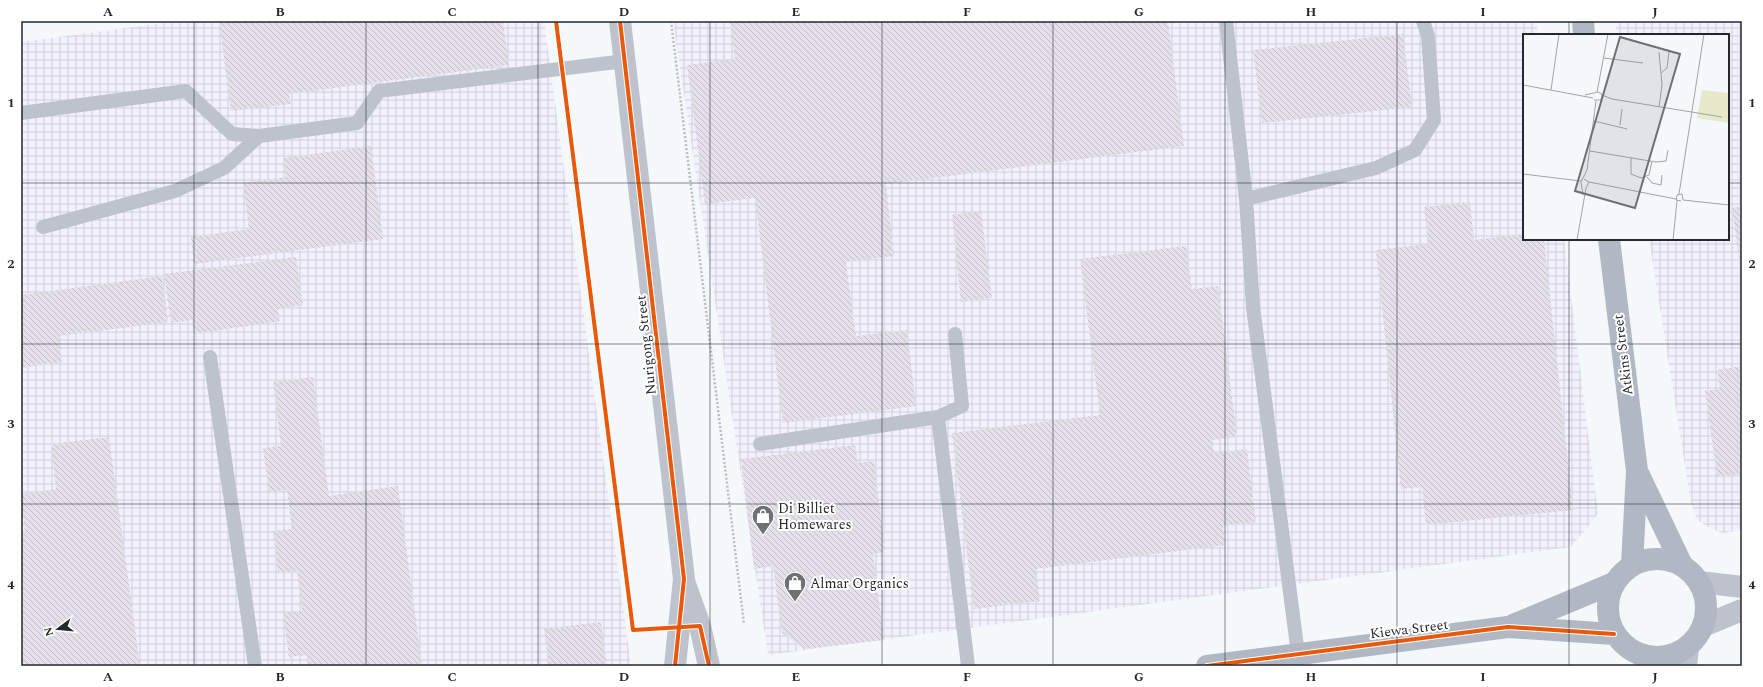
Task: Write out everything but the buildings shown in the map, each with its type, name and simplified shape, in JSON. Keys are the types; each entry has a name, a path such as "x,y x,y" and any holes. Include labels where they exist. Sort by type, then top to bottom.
{"street":[{"name":"Nurigong Street","path":"620,21 684,579 700,626 709,666"},
{"path":"1583,21 1584,34"},
{"name":"Atkins Street","path":"1609,240 1637,470 1632,564"},
{"name":"Atkins Street","path":"1637,470 1682,565"},
{"path":"1657,558 1670,560 1682,565 1691,572 1699,582 1705,596 1706,612 1703,626 1687,656 1674,655 1645,661 1627,647 1614,634 1609,621 1607,608 1609,595 1614,583 1622,572 1632,564 1657,558"},
{"name":"Nurigong Street","path":"675,666 684,579"},
{"path":"1699,582 1742,587"},
{"name":"Kiewa Street","path":"1508,627 1614,583"},
{"path":"1703,626 1742,610"},
{"name":"Kiewa Street","path":"1207,666 1508,627 1614,634"}],"lane":[{"path":"1226,21 1246,199 1254,307 1298,654"},
{"path":"1246,199 1376,168 1415,150 1434,120 1428,36 1423,21"},
{"path":"21,113 186,91 232,134 259,136 357,123 379,91 625,61"},
{"path":"42,227 175,192 224,168 259,136"},
{"path":"760,444 938,417 962,406 956,334"},
{"path":"210,357 255,666"},
{"path":"938,417 968,666"}],"path":[{"path":"671,21 744,624"}],"shaded area":[{"path":"179,21 544,21 631,666 21,666 21,42"},
{"path":"673,21 1536,21 1538,34 1523,34 1523,240 1564,240 1598,514 1571,547 768,655"},
{"path":"1615,21 1742,21 1742,530 1722,533 1708,527 1697,520 1691,503 1649,240 1729,240 1729,34 1617,34"}],"cycle path":[{"path":"556,21 633,630 700,626 709,666"},
{"path":"620,21 684,579 675,666"},
{"path":"1207,666 1508,627 1614,634"}],"place":[{"name":"Di Billiet Homewares","path":"763,536"},
{"name":"Almar Organics","path":"795,602"}]}
